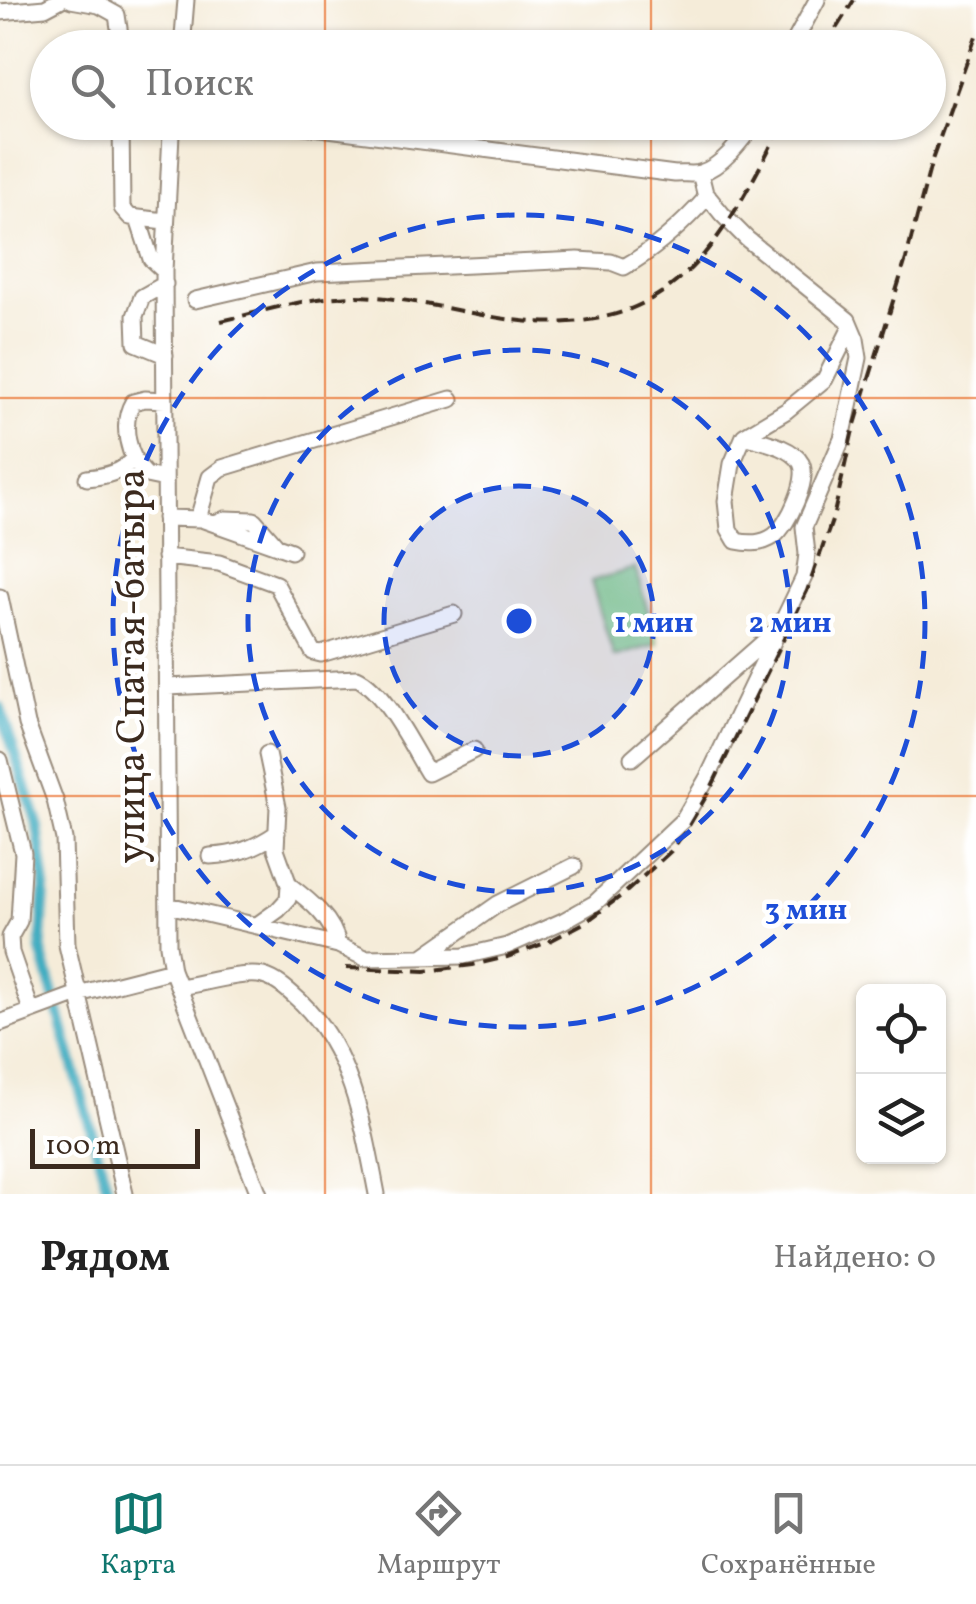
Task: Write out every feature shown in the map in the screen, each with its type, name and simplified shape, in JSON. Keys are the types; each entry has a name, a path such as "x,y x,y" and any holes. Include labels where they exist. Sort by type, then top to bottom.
{"street":[{"path":"0,12 46,8 60,0"},
{"path":"71,0 99,5 117,15 119,30"},
{"path":"184,30 186,0"},
{"path":"800,30 816,0"},
{"path":"121,140 122,208 130,217 165,222"},
{"name":"улица Спатая-батыра","path":"172,140 164,277 168,945 172,970 258,1194"},
{"path":"412,140 656,172 700,173 739,140"},
{"path":"168,905 338,945 364,958 464,956 507,946 595,903 683,820 804,577 804,527 842,438 860,358 851,327 840,314 747,239 708,196 700,173"},
{"path":"194,300 317,272 578,260 610,262 624,268 690,217 708,196"},
{"path":"138,218 151,259 164,277 142,297 135,316 136,343 165,356"},
{"path":"744,436 793,455 801,462 804,474 787,522 774,536 752,544 736,542 729,529 726,501 732,464 744,436 786,411 824,379 851,327"},
{"path":"165,400 145,398 133,402 127,411 132,458 146,475 165,479"},
{"path":"206,521 210,476 222,468 451,398"},
{"path":"87,478 106,476 124,468 132,458"},
{"path":"165,518 206,521 284,549"},
{"path":"165,557 207,561 276,584 313,652 321,654 454,614"},
{"path":"0,597 27,724 55,800 64,839 67,945 74,995 124,1194"},
{"path":"632,758 776,632"},
{"path":"345,646 358,672 357,678"},
{"path":"168,687 357,678 366,682 383,702 428,773 474,750"},
{"path":"257,925 288,899 289,886 276,849 278,808 267,754"},
{"path":"0,760 23,853 18,921 5,944 36,1008"},
{"path":"210,856 231,855 258,846 277,833"},
{"path":"424,956 498,904 574,866"},
{"path":"289,886 324,917 337,936 338,945"},
{"path":"0,1023 74,995 172,970"},
{"path":"179,987 255,974 268,976 308,1010 330,1034 355,1096 376,1194"}],"green space":[{"path":"635,568 658,644 614,657 591,581"}],"waterway":[{"path":"0,707 37,822 45,883 41,949 109,1194"}],"railway":[{"path":"835,30 854,0"},
{"path":"946,121 976,36"},
{"path":"221,321 305,301 356,296 398,299 522,321 575,322 619,313 656,296 687,272 714,242 774,140"},
{"path":"346,968 425,971 473,965 548,942 586,922 625,893 671,851 687,829 807,591 833,518 852,434 939,140"}]}
